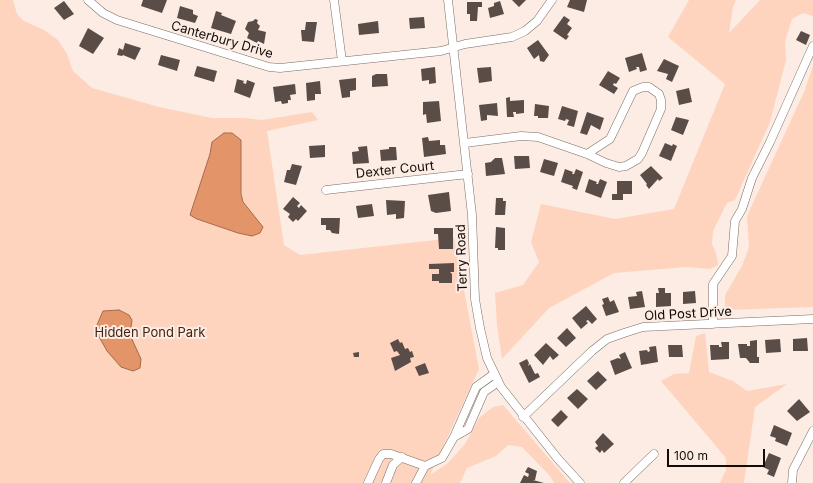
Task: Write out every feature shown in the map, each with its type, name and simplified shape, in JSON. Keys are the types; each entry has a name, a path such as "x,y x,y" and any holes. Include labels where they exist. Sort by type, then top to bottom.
{"street":[{"name":"Canterbury Drive","path":"88,0 103,12 117,20 269,67 280,68 441,51 454,47 512,37 525,31 537,21 552,0"},
{"path":"334,0 342,61"},
{"name":"Terry Road","path":"448,0 472,215 476,299 480,328 487,358 498,382 523,417 580,483"},
{"path":"713,324 713,284 732,256 734,221 742,209 752,178 770,142 813,46"},
{"path":"465,144 521,136 538,137 587,154 606,163 626,166 638,159 642,153 661,109 659,94 649,87 643,87 633,91 610,139 587,154"},
{"name":"Dexter Court","path":"326,190 468,174"},
{"name":"Old Post Drive","path":"523,417 592,351 607,339 643,327 813,319"},
{"path":"416,483 425,466 442,458 454,437 476,387 494,374"},
{"path":"454,437 468,429 484,392 498,382"},
{"path":"792,483 793,470 806,442 813,431"},
{"path":"368,483 378,459 383,454 391,454 402,457 425,466"},
{"path":"624,483 654,454"},
{"path":"386,483 394,465 402,457"}],"green space":[{"name":"Hidden Pond Park","path":"0,0 13,0 17,14 24,21 44,30 58,40 67,54 73,71 92,88 159,107 212,118 244,118 262,120 312,112 318,120 267,131 284,245 300,255 454,238 479,369 430,475 448,463 465,444 479,418 493,407 503,405 570,483 554,483 550,476 522,447 508,445 496,456 467,468 460,483 0,483"},
{"path":"689,0 736,0 733,7 729,33 760,0 813,0 813,16 803,13 792,19 785,41 786,60 770,122 735,200 727,203 713,231 712,244 716,253 718,265 710,269 686,267 614,273 549,308 502,359 497,325 495,293 523,285 539,262 531,242 541,204 615,219 674,209 725,84 668,37"},
{"path":"813,66 813,307 725,310 725,295 742,266 749,247 747,216 804,92"},
{"path":"705,333 709,372 733,381 747,391 787,384 755,407 744,483 720,483 726,470 726,458 661,381 674,374 689,373 696,336"}],"shaded area":[{"path":"224,133 232,133 241,140 241,194 243,202 263,227 260,233 252,236 238,233 197,219 190,215 210,154 212,142"},
{"path":"119,310 129,315 132,320 130,335 141,359 140,368 133,371 121,367 107,351 98,335 97,325 103,311"}],"building":[{"path":"143,0 167,0 162,13 141,6"},
{"path":"512,0 526,0 519,7"},
{"path":"570,0 587,0 584,12 567,7"},
{"path":"64,1 74,14 64,20 54,8"},
{"path":"500,1 504,14 490,18 488,8 494,6 494,3"},
{"path":"467,2 482,2 482,7 478,7 477,21 470,21 470,14 467,14"},
{"path":"180,6 193,10 193,14 198,16 195,23 177,18"},
{"path":"216,11 222,13 221,15 236,21 231,34 211,28"},
{"path":"564,16 570,20 567,24 572,28 567,35 569,36 566,40 553,31"},
{"path":"424,17 425,28 410,29 409,18"},
{"path":"255,19 258,20 257,23 260,26 258,30 266,32 264,44 258,41 257,43 247,38 249,33 245,29 248,22"},
{"path":"378,21 379,33 359,35 358,24"},
{"path":"306,22 317,22 314,42 302,41 301,30 305,30"},
{"path":"88,28 104,38 93,54 79,46"},
{"path":"801,31 810,35 806,45 796,40"},
{"path":"538,40 549,55 544,62 540,61 539,55 534,59 527,48"},
{"path":"125,43 141,48 135,60 123,55 117,55 119,48 123,50"},
{"path":"642,53 647,70 640,72 639,67 636,67 637,69 629,72 625,58"},
{"path":"161,55 180,60 177,71 158,65"},
{"path":"664,59 679,66 672,82 666,79 668,74 657,71"},
{"path":"197,66 217,71 214,82 194,76"},
{"path":"435,67 436,83 429,84 429,80 422,81 421,69"},
{"path":"491,67 492,81 479,83 477,68"},
{"path":"608,71 620,78 616,84 614,83 613,85 618,88 614,94 599,85"},
{"path":"376,74 387,74 388,86 372,87 372,76"},
{"path":"356,78 356,90 350,91 350,97 342,98 339,80"},
{"path":"237,79 244,81 243,83 246,84 247,80 255,83 250,98 234,92"},
{"path":"320,81 321,94 315,94 315,100 307,101 306,83"},
{"path":"295,84 296,94 290,95 291,100 288,100 288,103 282,104 281,101 275,102 273,87"},
{"path":"689,88 692,102 679,105 676,91"},
{"path":"510,97 510,101 524,100 524,113 516,114 516,112 513,112 514,117 507,117 506,98"},
{"path":"439,101 441,121 427,123 426,114 423,115 423,102"},
{"path":"497,103 498,116 487,115 487,120 481,121 479,105"},
{"path":"535,104 549,106 548,118 538,118 538,116 534,116"},
{"path":"562,106 578,111 574,127 567,125 569,120 566,119 565,121 558,119"},
{"path":"587,112 604,118 600,130 591,125 587,135 580,133"},
{"path":"676,117 689,120 683,135 671,130"},
{"path":"428,137 429,141 440,140 440,145 445,145 446,154 424,157 422,138"},
{"path":"665,143 672,146 673,144 677,146 671,161 659,156"},
{"path":"325,145 325,157 310,158 309,146"},
{"path":"367,146 369,163 353,164 352,152 359,151 358,147"},
{"path":"389,147 396,147 397,160 381,161 380,150 389,149"},
{"path":"514,156 529,156 530,168 515,169"},
{"path":"495,158 502,158 505,174 486,176 485,163 491,162"},
{"path":"544,159 558,163 554,176 540,172"},
{"path":"292,164 302,166 296,185 284,182 287,170 290,170"},
{"path":"651,166 663,178 659,181 658,179 649,189 640,175"},
{"path":"565,169 573,172 572,174 574,174 576,169 583,172 577,190 572,188 573,186 561,182"},
{"path":"589,179 597,182 596,184 598,184 600,179 607,182 601,198 585,192"},
{"path":"617,181 632,181 632,194 623,194 623,200 612,200 612,194 617,194"},
{"path":"449,192 451,211 436,213 431,211 428,195"},
{"path":"293,197 300,203 297,206 299,208 301,205 307,211 298,221 296,219 293,222 288,217 290,214 283,209"},
{"path":"496,198 503,198 503,201 506,201 505,215 495,215"},
{"path":"386,200 405,201 404,218 396,219 396,214 387,215"},
{"path":"372,204 374,216 358,218 356,206"},
{"path":"321,218 340,218 339,234 326,230 326,225 321,225"},
{"path":"496,227 505,228 505,250 498,250 498,248 495,248"},
{"path":"434,228 453,228 453,249 439,249 438,234 434,234"},
{"path":"454,263 454,272 450,272 452,274 452,283 439,283 439,281 432,281 432,274 439,274 439,269 429,269 429,264"},
{"path":"658,288 665,288 665,293 671,293 671,306 656,307 656,293 659,293"},
{"path":"642,291 645,307 630,309 628,297 637,296 636,292"},
{"path":"695,291 696,303 683,304 683,292"},
{"path":"608,297 610,302 614,300 619,312 606,316 602,305 604,304 602,299"},
{"path":"586,306 597,319 592,324 588,320 586,321 588,323 581,329 572,318"},
{"path":"567,328 576,338 566,347 557,338"},
{"path":"807,338 808,351 793,351 793,339"},
{"path":"398,339 400,343 402,342 405,349 408,348 410,352 412,351 414,357 410,358 411,362 395,371 391,358 400,355 397,351 394,352 390,343"},
{"path":"780,339 781,352 766,353 765,340"},
{"path":"757,340 757,357 759,357 759,363 750,363 746,358 740,358 738,344 747,344 747,346 750,346 750,341"},
{"path":"721,342 729,342 729,359 711,360 710,345 719,345 719,347 722,347"},
{"path":"546,343 559,355 553,360 550,356 543,365 534,355"},
{"path":"668,345 682,345 683,357 669,357"},
{"path":"656,346 658,362 641,365 639,351 647,350 648,352 650,351 649,347"},
{"path":"359,352 359,357 354,357 353,353"},
{"path":"625,352 632,368 615,375 610,361 618,358 621,359 619,355"},
{"path":"527,359 529,363 528,366 530,364 535,374 538,373 540,377 529,383 519,363"},
{"path":"425,363 429,373 419,376 415,367"},
{"path":"598,371 607,380 596,390 587,381"},
{"path":"577,389 588,399 578,409 567,398"},
{"path":"799,399 810,412 797,421 787,411"},
{"path":"561,410 568,417 558,427 551,420"},
{"path":"774,425 792,433 787,446 775,441 776,438 770,436"},
{"path":"603,433 614,444 604,453 602,450 600,453 595,448 598,446 595,442"},
{"path":"769,453 781,458 774,477 767,474 769,470 763,467"},
{"path":"528,467 537,471 535,480 533,480 544,483 520,483 524,475 528,477 529,474 525,472"}]}
